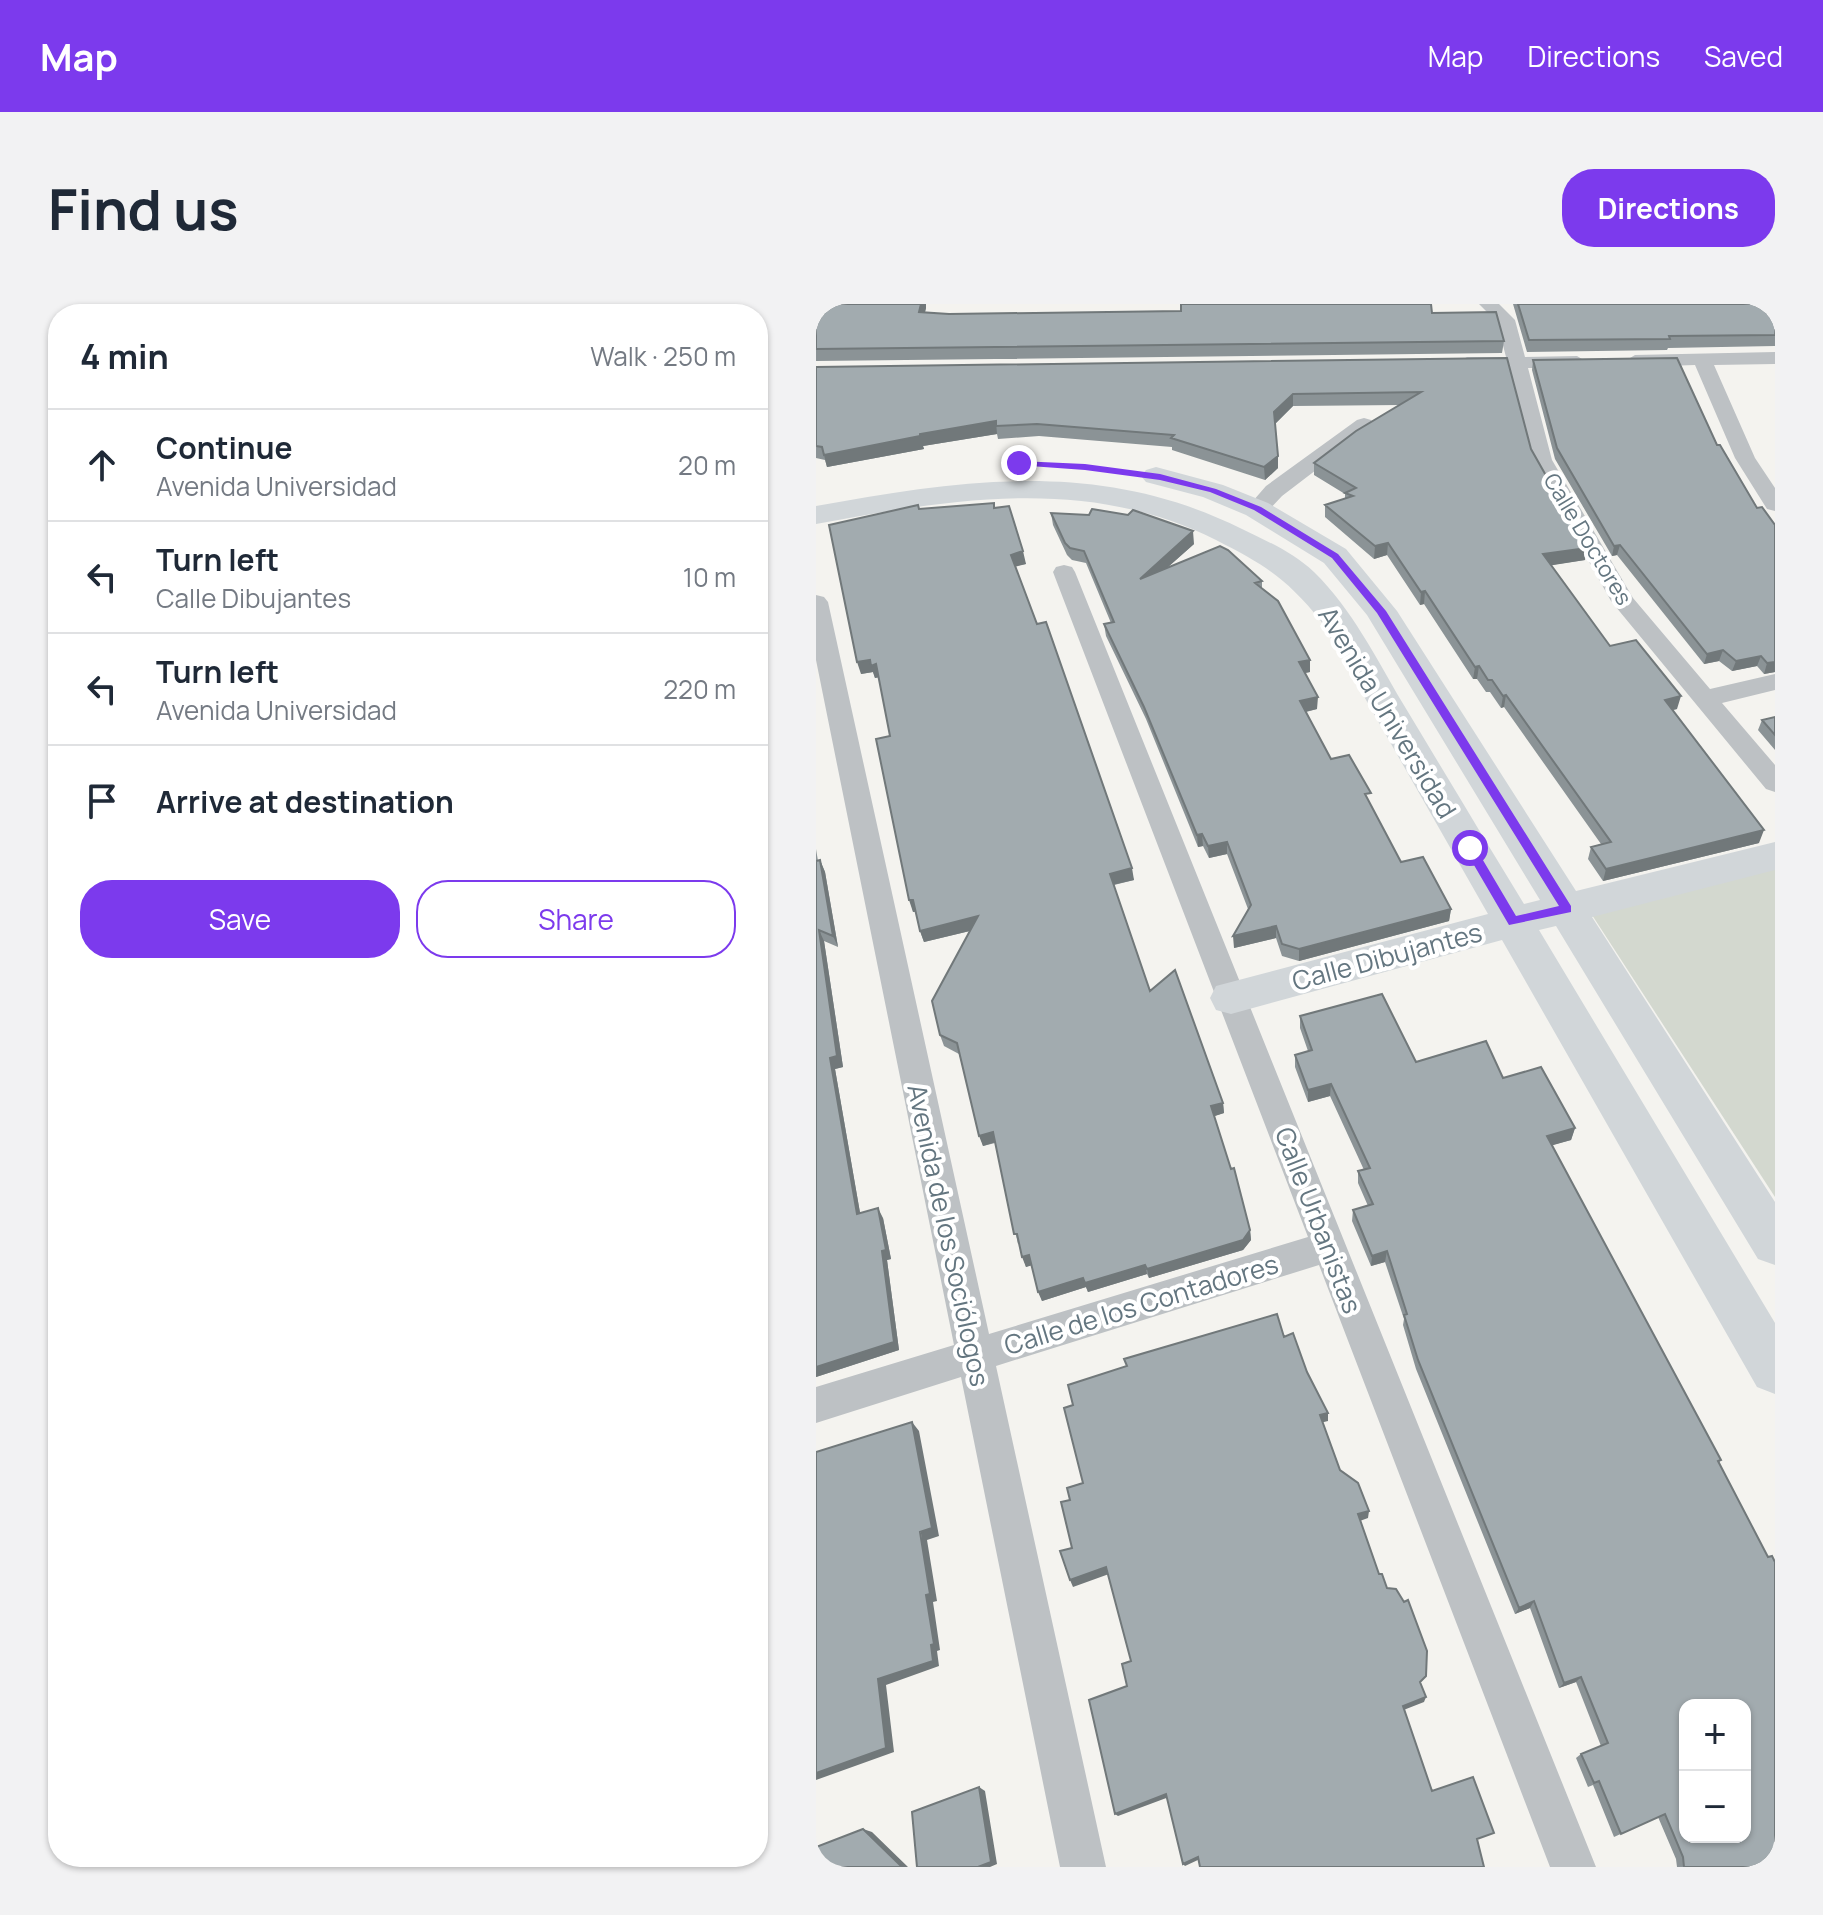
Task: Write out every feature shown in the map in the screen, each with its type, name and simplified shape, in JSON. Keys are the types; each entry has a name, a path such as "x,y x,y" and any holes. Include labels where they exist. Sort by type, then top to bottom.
{"street":[{"name":"Calle Doctores","path":"1488,304 1506,320 1542,460 1623,601 1775,783"},
{"path":"1452,363 1775,358"},
{"path":"1702,360 1745,458 1775,504"},
{"path":"1257,509 1274,491 1364,424"},
{"path":"1745,458 1775,457"},
{"name":"Avenida Universidad","path":"816,491 949,469 1019,463 1085,467 1160,477 1213,491 1257,509 1335,556 1381,611 1775,1244"},
{"name":"Avenida Universidad","path":"816,515 952,491 1017,487 1082,489 1139,499 1185,512 1219,527 1294,571 1335,617 1775,1370"},
{"name":"Calle Urbanistas","path":"1064,572 1573,1867"},
{"name":"Avenida de los Sociólogos","path":"816,602 1083,1867"},
{"path":"1703,699 1775,682"},
{"name":"Calle Dibujantes","path":"1231,998 1775,856"},
{"name":"Calle de los Contadores","path":"816,1405 1329,1246"}],"shaded area":[{"path":"1775,866 1775,1197 1592,915"}],"building":[{"path":"816,304 921,304 919,312 949,314 1181,311 1181,304 1431,304 1432,313 1496,312 1504,341 816,349"},
{"path":"1518,304 1775,304 1775,335 1529,340"},
{"path":"1507,358 1531,449 1587,548 1543,554 1610,646 1636,640 1681,696 1665,700 1764,830 1606,869 1591,847 1611,842 1506,695 1503,696 1492,680 1488,680 1479,666 1475,667 1425,591 1421,592 1388,543 1375,546 1325,505 1353,496 1345,493 1356,488 1314,463 1356,431 1421,392 1293,394 1274,412 1278,456 1264,467 1171,438 1174,435 1037,424 996,426 996,421 824,455 822,447 816,446 816,367"},
{"path":"1677,358 1717,445 1720,445 1757,508 1762,507 1775,525 1775,662 1767,663 1761,656 1736,661 1723,650 1707,654 1620,545 1614,546 1557,448 1533,360"},
{"path":"994,503 994,508 1009,506 1023,551 1011,555 1037,624 1046,622 1132,868 1110,874 1150,991 1175,970 1223,1103 1211,1106 1231,1169 1234,1168 1250,1230 1243,1240 1147,1269 1145,1265 1085,1283 1083,1278 1038,1292 1029,1255 1022,1257 1017,1234 1014,1234 993,1132 979,1136 957,1043 940,1035 932,1001 978,916 920,931 913,900 909,900 876,739 890,736 876,664 871,666 870,660 857,662 829,525 918,505 919,509"},
{"path":"1092,509 1128,515 1133,510 1193,531 1140,579 1220,546 1262,581 1255,583 1278,601 1310,660 1299,662 1318,697 1300,701 1331,759 1349,755 1371,793 1365,794 1401,862 1423,857 1451,909 1299,949 1282,944 1276,926 1233,936 1251,905 1227,842 1208,846 1202,834 1197,835 1144,707 1104,624 1114,622 1084,551 1070,548 1065,543 1051,513 1089,515"},
{"path":"1775,717 1775,735 1762,720"},
{"path":"820,860 833,936 819,930 837,1056 830,1058 857,1214 878,1208 886,1250 882,1251 894,1342 816,1367 816,861"},
{"path":"1382,994 1416,1062 1486,1041 1503,1078 1541,1067 1575,1128 1547,1136 1721,1460 1718,1461 1768,1557 1772,1556 1775,1562 1775,1867 1684,1867 1683,1857 1665,1814 1621,1834 1599,1781 1594,1783 1581,1754 1608,1743 1581,1677 1564,1683 1534,1601 1519,1608 1418,1360 1387,1251 1372,1256 1353,1210 1373,1204 1358,1171 1370,1168 1331,1084 1308,1090 1295,1055 1312,1050 1300,1016"},
{"path":"1277,1314 1284,1337 1293,1333 1307,1372 1328,1413 1320,1415 1340,1470 1358,1483 1369,1511 1358,1514 1379,1574 1382,1574 1387,1588 1396,1589 1404,1602 1408,1600 1427,1651 1426,1676 1420,1682 1426,1697 1403,1706 1432,1791 1473,1777 1494,1833 1477,1839 1484,1867 1200,1867 1198,1857 1183,1864 1166,1794 1115,1814 1089,1700 1127,1686 1122,1664 1131,1661 1106,1567 1070,1580 1060,1551 1072,1548 1061,1502 1070,1500 1067,1488 1083,1483 1064,1408 1073,1405 1068,1385 1127,1366 1124,1359"},
{"path":"912,1422 932,1528 920,1532 930,1594 926,1595 934,1644 931,1645 933,1661 878,1679 886,1748 816,1773 816,1452"},
{"path":"979,1787 991,1862 978,1867 917,1867 912,1812"},
{"path":"863,1829 902,1867 816,1867 816,1847"}],"route":[{"path":"1019,463 1085,467 1160,477 1213,491 1257,509 1335,556 1381,611 1567,909 1513,922 1470,848"}]}
